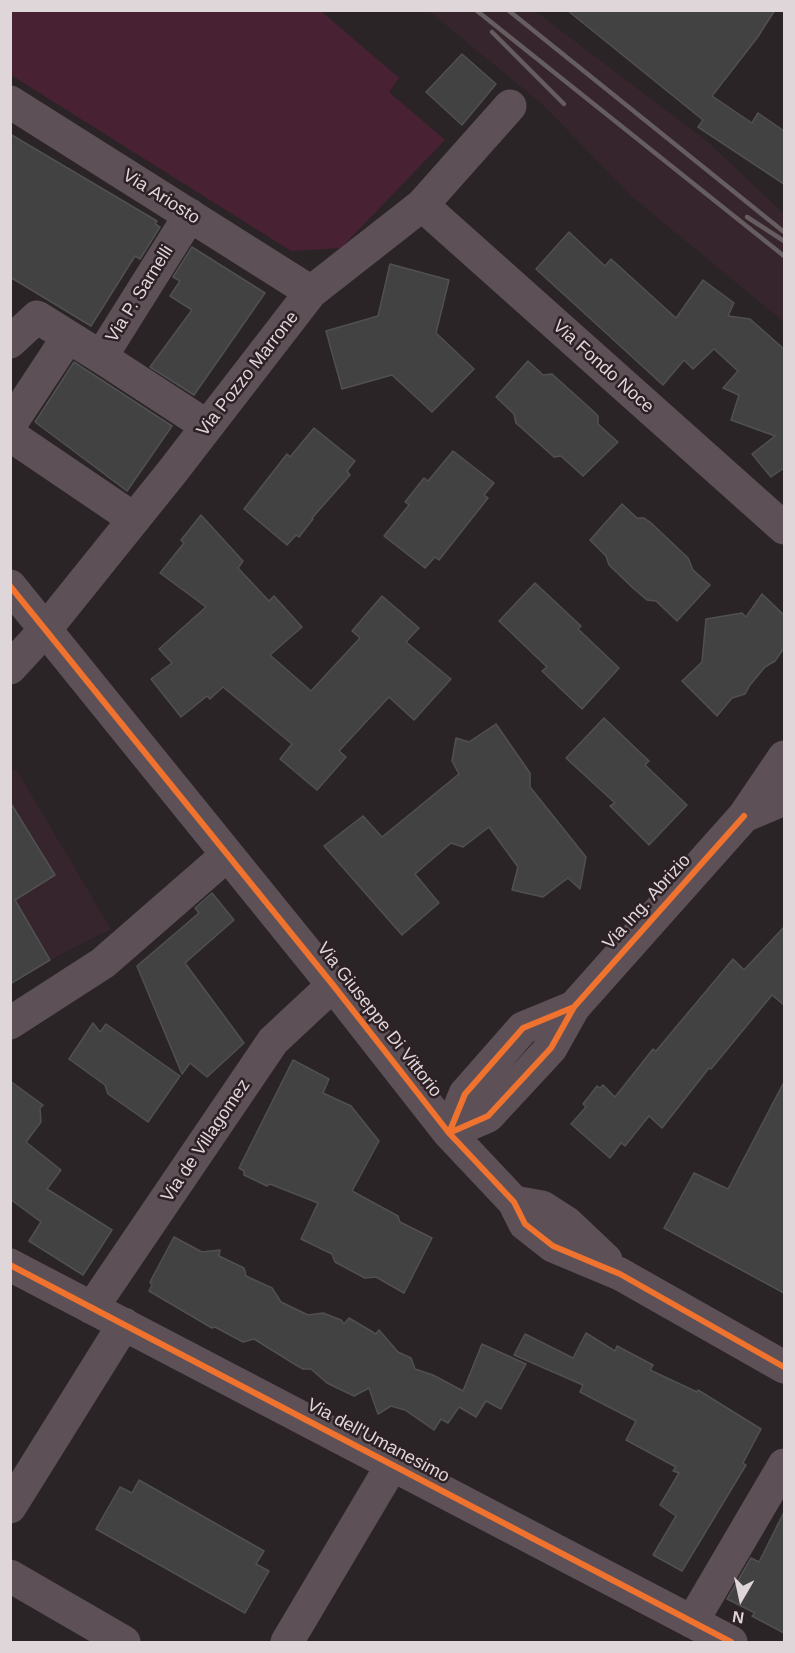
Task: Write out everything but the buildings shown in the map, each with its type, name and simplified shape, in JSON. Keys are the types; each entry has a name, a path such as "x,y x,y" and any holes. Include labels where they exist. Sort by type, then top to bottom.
{"street":[{"name":"Via Ariosto","path":"10,102 311,292"},
{"name":"Via Pozzo Marrone","path":"10,668 45,630 134,519 311,292 422,205 510,106"},
{"name":"Via Fondo Noce","path":"422,205 784,528"},
{"name":"Via P. Sarnelli","path":"190,215 101,357 207,426"},
{"path":"10,342 37,318 101,357"},
{"path":"10,425 68,337"},
{"path":"10,435 134,519"},
{"name":"Via Giuseppe Di Vittorio","path":"10,586 333,985 449,1133 514,1202 542,1208 567,1223 620,1274 784,1367"},
{"name":"Via Ing. Abrizio","path":"449,1133 465,1094 523,1028 574,1007 744,816 784,758"},
{"name":"Via Ing. Abrizio","path":"744,816 784,799"},
{"path":"10,1023 103,963 227,855"},
{"name":"Via de Villagomez","path":"92,1308 273,1041 333,985"},
{"name":"Via dell'Umanesimo","path":"10,1265 731,1642"},
{"path":"10,1507 124,1324"},
{"path":"287,1642 392,1465"},
{"path":"692,1622 784,1465"},
{"path":"10,1576 119,1641"}],"shaded area":[{"path":"10,11 321,11 399,78 389,92 445,140 341,248 291,251 11,75"},
{"path":"429,11 535,11 708,142 784,214 784,322 631,196 543,105"},
{"path":"11,770 17,771 111,929 50,960 11,984"}],"railway":[{"path":"476,10 784,256"},
{"path":"508,10 784,232"},
{"path":"492,32 564,104"},
{"path":"747,217 784,241"}],"cycle path":[{"path":"10,586 333,985 449,1133 514,1202 525,1224 553,1246 620,1274 784,1367"},
{"path":"449,1133 488,1116 551,1048 574,1007 744,816"},
{"path":"449,1133 465,1094 523,1028 574,1007"},
{"path":"10,1265 731,1642"}]}
